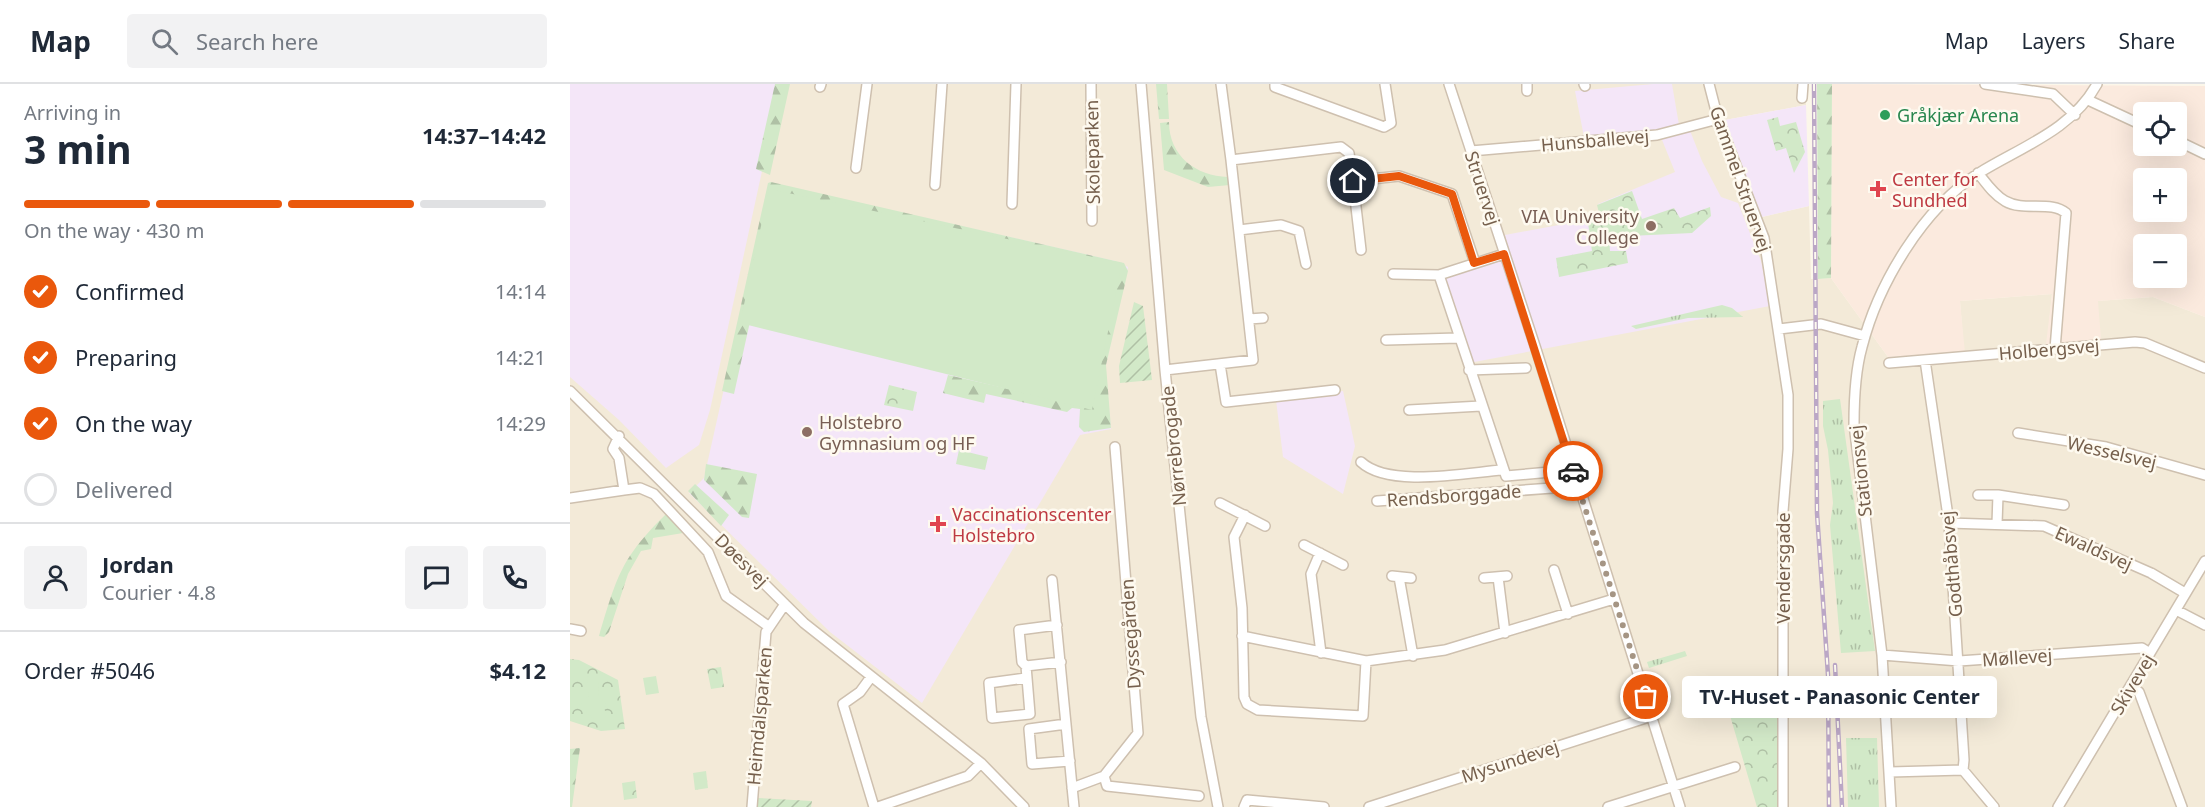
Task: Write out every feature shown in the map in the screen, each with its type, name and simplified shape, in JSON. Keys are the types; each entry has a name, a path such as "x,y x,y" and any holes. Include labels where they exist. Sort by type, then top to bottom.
{"street":[{"path":"856,168 867,84"},
{"path":"934,185 942,84"},
{"path":"1011,204 1016,84"},
{"name":"Skoleparken","path":"1091,84 1092,221"},
{"name":"Nørrebrogade","path":"1141,84 1165,370 1201,717 1218,807"},
{"path":"1165,370 1253,360 1221,84"},
{"path":"1275,84 1275,87 1384,127 1391,123 1385,84"},
{"name":"Struervej","path":"1449,84 1680,807"},
{"name":"Gammel Struervej","path":"1709,84 1718,119 1764,238 1779,329"},
{"path":"1802,98 1803,84"},
{"path":"1985,84 2053,94 2075,115"},
{"path":"2053,94 2054,84"},
{"name":"Stationsvej","path":"1891,807 1882,655 1854,424 1857,376 1865,336 1884,288 1922,227 1942,203 1978,173 2057,129 2075,115 2088,100 2097,84"},
{"path":"2088,100 2133,121"},
{"name":"Hunsballevej","path":"1470,151 1657,135 1718,119"},
{"path":"2187,145 2205,154"},
{"path":"1231,160 1341,147 1349,153 1361,250"},
{"path":"1978,173 1992,191 2006,201 2025,207 2055,208 2066,213 2055,348"},
{"path":"1353,181 1399,176 1452,194 1474,263"},
{"path":"1239,230 1281,225 1299,231 1306,264"},
{"path":"1393,274 1439,275 1504,254"},
{"name":"Rendsborggade","path":"1439,275 1502,470 1506,476 1573,470"},
{"path":"1249,319 1263,318"},
{"path":"1779,329 1821,324 1865,336"},
{"name":"Vendersgade","path":"1779,329 1788,395 1788,449 1783,511 1783,807"},
{"path":"1386,340 1458,338"},
{"name":"Holbergsvej","path":"1888,363 2055,348 2145,343 2205,368"},
{"name":"Godthåbsvej","path":"1924,360 1949,523 1959,661 1963,770"},
{"path":"1220,364 1226,402 1335,390"},
{"path":"1469,370 1526,368"},
{"name":"Døesvej","path":"570,391 619,436 823,640 981,763 1024,807"},
{"path":"1409,410 1481,406"},
{"name":"Wesselsvej","path":"2018,433 2106,447 2205,475"},
{"path":"570,498 624,490 619,458 613,449 619,436"},
{"name":"Dyssegården","path":"1104,776 1138,734 1115,447"},
{"name":"Rendsborggade","path":"1361,462 1371,471 1404,476 1502,470"},
{"name":"Rendsborggade","path":"1529,473 1531,490"},
{"name":"Rendsborggade","path":"1377,501 1566,487"},
{"name":"Heimdalsparken","path":"624,490 640,488 654,494 708,552 726,596 768,626"},
{"name":"Ewaldsvej","path":"1978,495 1998,495 2064,505"},
{"path":"1997,524 1998,495"},
{"path":"1220,503 1265,526"},
{"path":"1245,515 1234,537 1242,636 1244,698 1247,704 1258,710 1363,716 1366,661"},
{"name":"Ewaldsvej","path":"1949,523 2044,526 2151,573 2185,593"},
{"path":"1304,545 1343,565"},
{"path":"1320,553 1311,574 1321,653"},
{"name":"Skivevej","path":"2058,807 2205,561"},
{"path":"1554,570 1568,614"},
{"path":"1411,578 1396,576 1413,656"},
{"path":"1484,578 1503,576 1505,633"},
{"path":"1052,580 1074,807"},
{"path":"1242,636 1366,661 1413,656 1505,633 1614,599"},
{"name":"Heimdalsparken","path":"752,807 768,626 785,604"},
{"path":"2176,610 2205,625"},
{"path":"1058,625 1019,630 1022,662 1026,666 1032,764 1070,761"},
{"path":"570,629 581,631"},
{"name":"Møllevej","path":"1882,655 1959,661 2142,648 2150,653"},
{"path":"1026,666 1061,663"},
{"path":"871,677 860,692 843,704 876,807 968,776 981,763"},
{"path":"1026,678 989,683 992,718 1030,714"},
{"path":"2131,686 2139,692 2182,807"},
{"name":"Mysundevej","path":"1369,807 1652,716"},
{"path":"1029,729 1066,724"},
{"path":"1608,807 1735,767"},
{"path":"1890,772 1963,770 1994,807"},
{"path":"1072,788 1104,776 1107,786 1199,796"},
{"path":"1402,796 1406,807"},
{"path":"1244,807 1246,800 1324,807"}],"shaded area":[{"path":"570,84 1806,84 1806,105 1725,120 1762,217 1809,206 1811,279 1831,278 1888,357 1964,353 1960,301 2052,294 2047,344 2097,301 2153,297 2205,317 2205,807 570,807"},
{"path":"570,84 781,84 710,410 699,445 666,468 619,420 570,377"},
{"name":"VIA University College","path":"1672,84 1679,125 1687,123 1702,161 1721,197 1738,203 1761,261 1770,306 1469,363 1442,278 1510,255 1505,235 1602,217 1598,204 1675,172 1658,130 1584,137 1575,91"},
{"path":"1832,84 2205,86 2205,317 2153,297 2098,301 2101,339 2046,344 2052,294 1960,301 1965,353 1888,357 1831,278"},
{"path":"1806,105 1809,206 1762,217 1725,120"},
{"path":"770,183 1115,261 1128,267 1105,368 1111,429 1080,435 922,703 830,632 689,493 704,478"},
{"path":"1343,391 1355,446 1343,494 1283,457 1276,400"}],"green space":[{"path":"775,84 790,84 770,175 756,169"},
{"path":"1156,84 1167,84 1169,119 1159,119"},
{"path":"1817,84 1832,84 1831,278 1818,279"},
{"path":"1778,117 1780,126 1796,122 1805,152 1794,173 1786,148 1776,151 1767,120"},
{"path":"1169,122 1174,145 1186,162 1205,173 1228,177 1230,185 1208,187 1164,170 1160,123"},
{"path":"768,183 1124,263 1128,271 1106,365 1111,428 1084,432 1079,427 1080,409 1072,408 1067,412 986,394 984,403 943,393 948,375 1089,407 778,195 734,394 722,391"},
{"path":"769,189 1122,263 1092,410 740,323"},
{"path":"1632,191 1642,219 1674,208 1680,218 1710,207 1711,216 1692,233 1609,237 1610,251 1626,251 1628,263 1559,277 1556,258 1592,251 1588,223 1601,221 1597,205"},
{"path":"1134,302 1143,306 1152,380 1120,383 1119,366"},
{"path":"1722,305 1732,308 1743,317 1688,318 1636,329 1631,326"},
{"path":"889,385 917,392 913,411 884,405"},
{"path":"1840,399 1875,651 1841,653 1830,525 1833,503 1828,450 1823,426 1823,401"},
{"path":"959,450 988,457 985,470 956,464"},
{"path":"706,464 757,474 749,518 742,517 704,480"},
{"path":"695,484 729,515 721,526 688,491"},
{"path":"667,513 684,530 683,533 653,538 651,549 641,551 628,574 609,632 604,637 599,636 622,569 640,543"},
{"path":"1685,651 1687,656 1649,668 1647,662"},
{"path":"570,659 579,660 618,680 625,729 601,731 570,721"},
{"path":"721,667 724,687 711,689 707,669"},
{"path":"589,674 598,682 599,696 606,704 604,709 608,715 598,724 584,709 579,709 579,705 589,696 587,679"},
{"path":"656,676 659,693 646,695 643,678"},
{"path":"1726,702 1780,703 1780,807 1757,807"},
{"path":"1846,738 1877,738 1879,807 1848,807"},
{"path":"580,748 572,807 570,807 570,749"},
{"path":"706,771 708,788 695,790 693,773"},
{"path":"635,781 637,798 624,800 622,783"},
{"path":"758,798 812,801 811,807 757,807"}],"railway":[{"path":"1814,84 1817,513 1828,675 1829,807"},
{"path":"1835,665 1842,807"}],"way so far":[{"path":"1573,471 1646,697"}],"place":[{"name":"Gråkjær Arena","path":"1885,115"},
{"name":"Center for Sundhed","path":"1878,189"},
{"name":"VIA University College","path":"1651,226"},
{"name":"Holstebro Gymnasium og HF","path":"807,432"},
{"name":"Vaccinationscenter Holstebro","path":"938,524"},
{"name":"TV-Huset - Panasonic Center","path":"1646,697"}],"route":[{"path":"1353,181 1399,176 1452,194 1474,263 1504,254 1573,471"}]}
